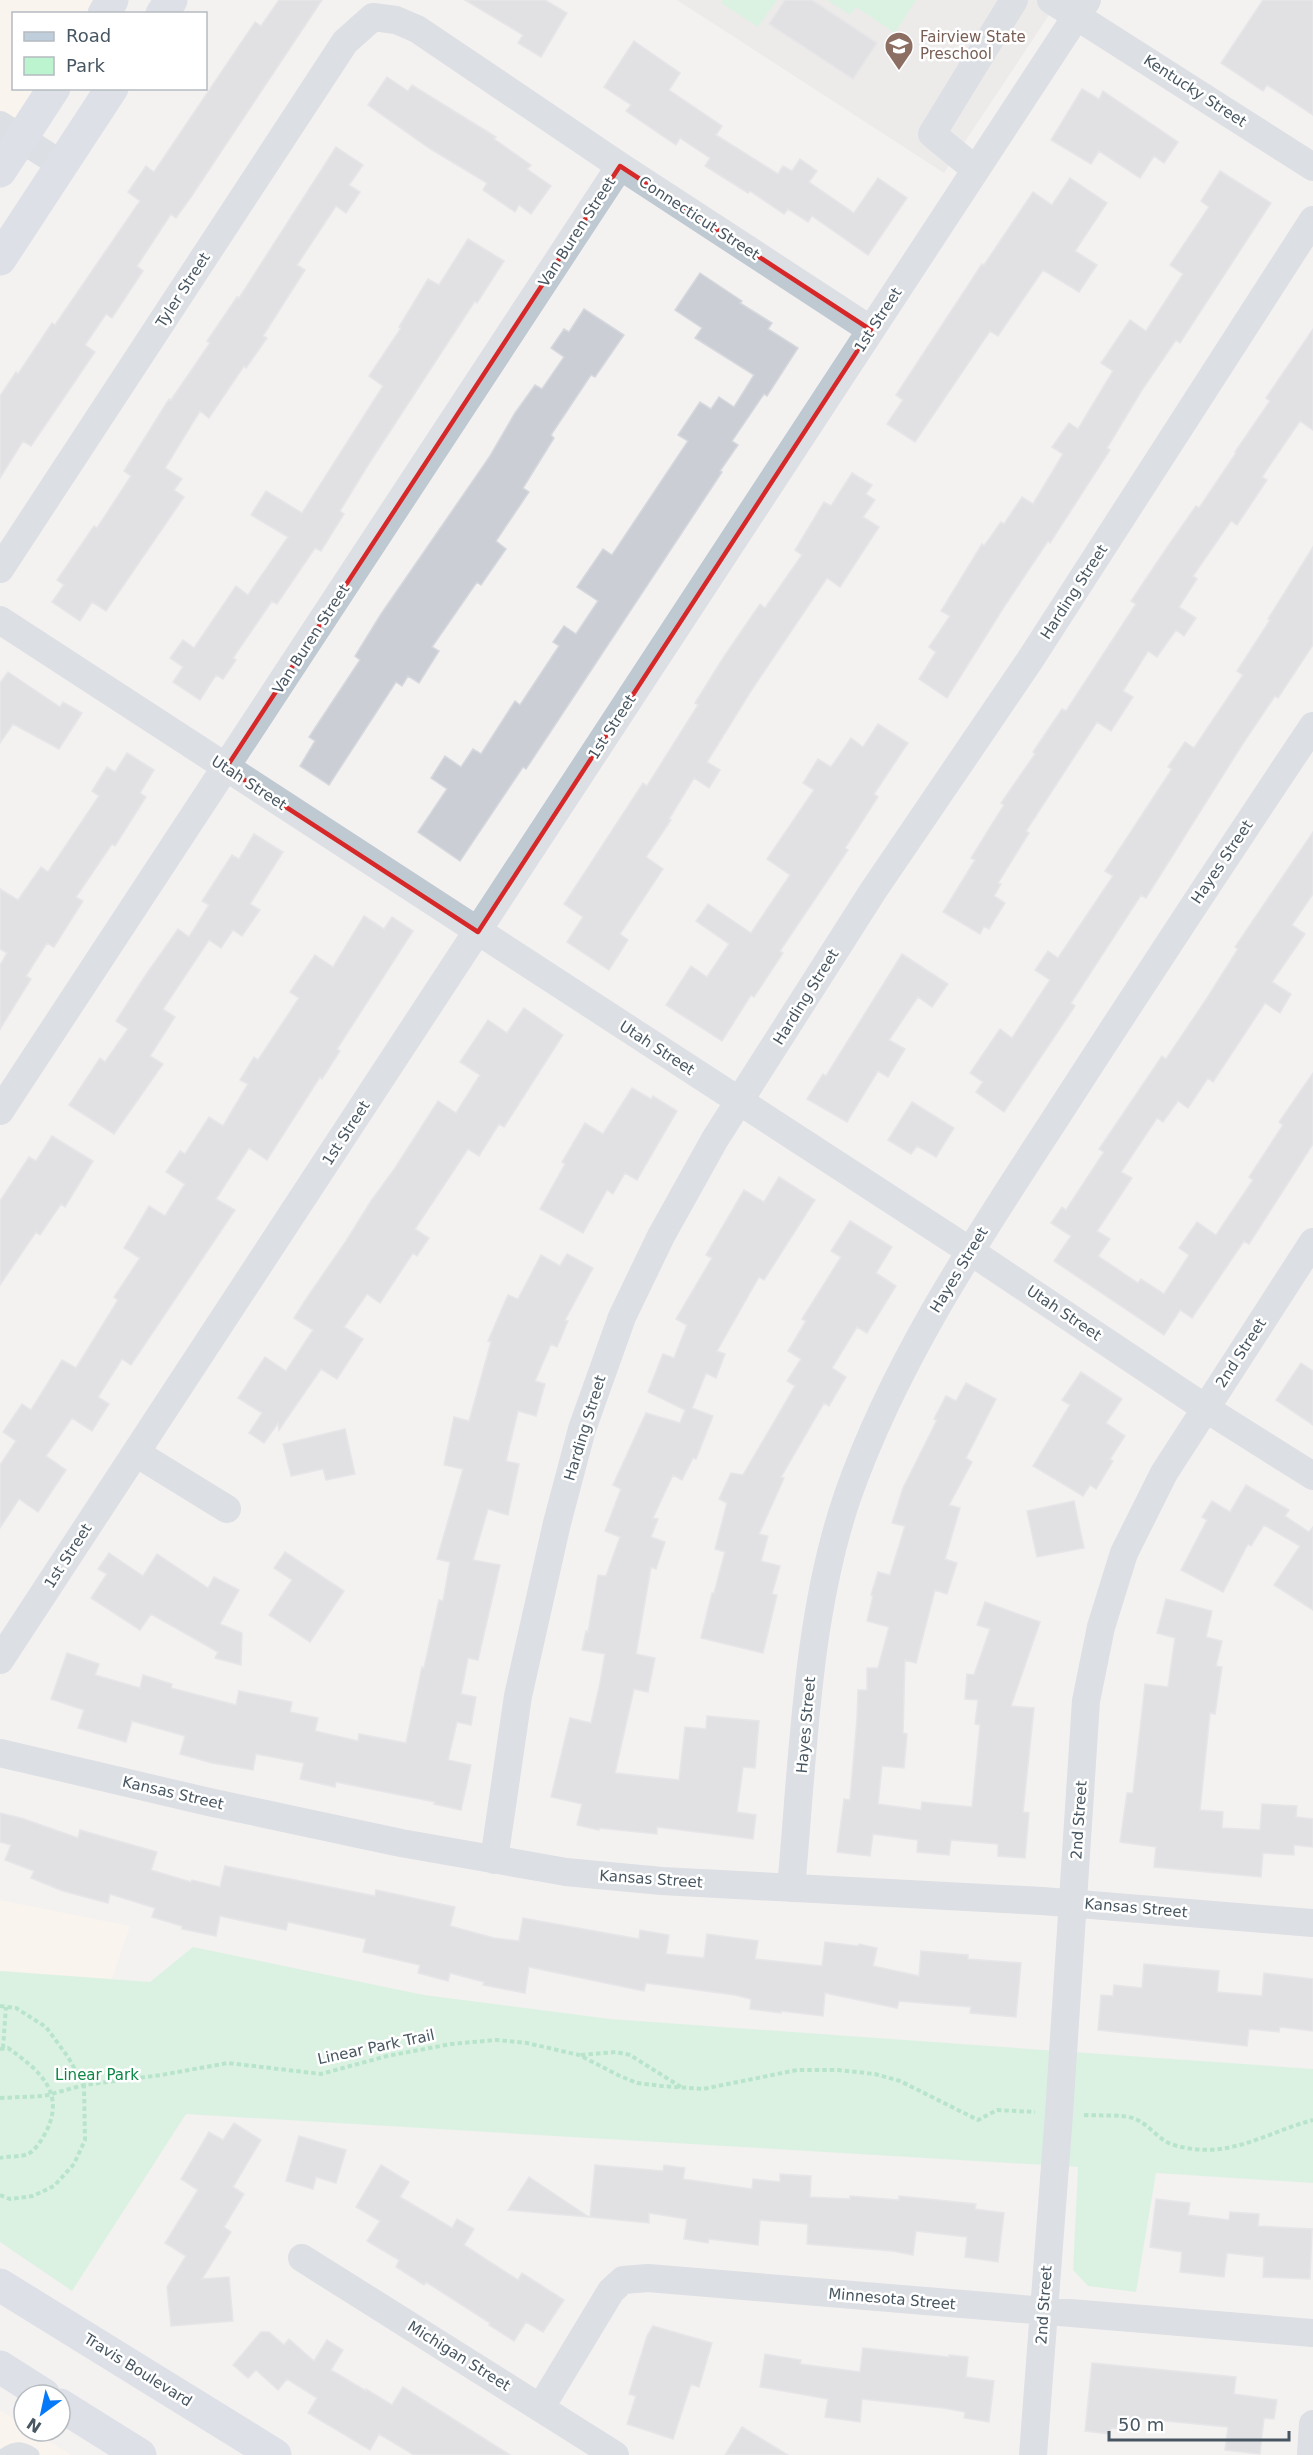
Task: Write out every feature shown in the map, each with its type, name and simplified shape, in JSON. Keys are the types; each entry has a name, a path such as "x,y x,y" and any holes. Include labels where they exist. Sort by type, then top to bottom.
{"main road":[{"path":"0,171 10,132 52,90"},
{"path":"0,260 111,90"},
{"name":"Travis Boulevard","path":"0,2285 275,2455"},
{"path":"0,2367 25,2383"},
{"path":"72,2412 140,2455"}],"street":[{"path":"976,170 932,134 1014,0"},
{"name":"Kentucky Street","path":"1051,0 1082,8 1313,167"},
{"name":"1st Street","path":"0,1660 1082,8"},
{"name":"Connecticut Street","path":"374,17 396,20 417,29 620,166 871,330"},
{"name":"Tyler Street","path":"0,569 345,42 374,17"},
{"path":"10,132 62,165"},
{"name":"Van Buren Street","path":"0,1111 620,166"},
{"name":"Harding Street","path":"494,1860 518,1696 557,1523 582,1429 631,1297 671,1217 715,1139 873,891 1030,660 1313,220"},
{"name":"Utah Street","path":"0,620 970,1251 1205,1408 1313,1476"},
{"name":"Hayes Street","path":"791,1888 812,1658 825,1583 847,1498 875,1426 902,1368 970,1251 1202,891 1313,726"},
{"name":"2nd Street","path":"1033,2455 1074,1903 1086,1701 1101,1628 1124,1553 1164,1473 1313,1242"},
{"path":"136,1453 226,1509"},
{"name":"Kansas Street","path":"0,1753 209,1802 400,1843 566,1872 662,1881 1074,1903 1313,1923"},
{"name":"Michigan Street","path":"302,2258 615,2455"},
{"name":"Minnesota Street","path":"541,2407 611,2291 623,2280 648,2278 1313,2333"},
{"path":"1311,2455 1313,2424"}],"lane":[{"path":"5,2455 14,2450 24,2450 32,2455"}],"path":[{"path":"0,2006 16,2008 46,2027 84,2085 85,2140 74,2164 54,2186 33,2196 10,2199 0,2195"},
{"path":"0,2158 28,2154 42,2141 50,2124 54,2106 52,2093 42,2075 8,2048 2,2049 6,2007"},
{"name":"Linear Park Trail","path":"0,2097 44,2096 84,2085 228,2063 321,2074 387,2056 451,2044 496,2040 528,2043 579,2055"},
{"path":"579,2055 616,2052 630,2055 682,2087"},
{"path":"579,2055 637,2083 704,2089 797,2070 838,2070 874,2074 900,2081 978,2120 997,2110 1036,2112"},
{"path":"1079,2115 1135,2118 1171,2144 1201,2150 1223,2149 1267,2138 1313,2120"}],"highlighted area":[{"path":"620,166 871,330 478,932 226,768"}],"shaded area":[{"path":"0,0 100,0 93,12 12,12 12,90 41,90 0,152"},
{"name":"Fairview State Preschool","path":"677,0 1059,0 944,173"},
{"path":"0,1900 130,1926 112,1979 0,1971"},
{"path":"0,2410 12,2418 12,2443 52,2443 71,2455 0,2455"}],"green space":[{"path":"723,0 777,0 758,27 721,3"},
{"path":"827,0 916,0 895,33 856,7 850,15"},
{"name":"Linear Park","path":"193,1947 424,1995 610,2019 1313,2069 1313,2183 1156,2173 1136,2292 1088,2286 1073,2270 1078,2167 186,2114 72,2291 0,2242 0,1971 150,1982"}],"building":[{"path":"279,0 322,0 191,197 176,218 171,214 137,266 143,271 112,318 106,314 85,345 95,352 31,446 23,441 0,478 0,396 16,372 18,374 52,323 55,325 140,201 128,192 146,166 154,172 255,22 261,26"},
{"path":"465,0 545,0 567,13 541,57 518,43 523,35"},
{"path":"785,0 812,0 877,43 853,79 769,24"},
{"path":"1263,0 1313,0 1313,115 1267,85 1263,91 1221,63"},
{"path":"634,41 680,73 669,90 722,126 716,135 778,174 783,166 792,171 800,159 817,171 809,182 854,213 878,178 907,198 868,255 812,216 808,222 788,209 784,214 750,191 748,193 705,166 710,158 680,138 676,145 626,111 631,105 604,87"},
{"path":"387,77 408,91 412,85 496,137 494,139 531,165 527,169 551,186 531,214 519,205 515,212 483,190 487,183 429,148 368,105"},
{"path":"1082,89 1099,99 1103,91 1178,142 1164,163 1154,156 1140,178 1099,151 1091,164 1051,140"},
{"path":"336,147 363,165 349,185 360,192 346,213 336,206 297,265 305,270 263,336 267,338 246,368 244,366 209,418 200,411 165,468 182,479 174,490 184,497 106,611 92,602 80,621 52,602 64,585 57,580 94,526 97,528 131,476 124,471 169,399 171,400 210,343 207,341 237,297 239,298"},
{"path":"1220,171 1271,203 1180,343 1176,340 1142,390 1107,448 1110,450 1050,543 1048,541 1004,607 947,698 919,679 936,652 929,647 950,616 941,611 982,544 984,546 1001,522 1004,524 1022,497 1033,504 1063,454 1052,447 1069,423 1078,429 1113,371 1101,363 1130,320 1146,331 1183,274 1170,265 1209,207 1201,201"},
{"path":"1070,178 1107,203 1075,251 1097,265 1079,292 1043,270 998,336 990,331 915,442 887,424 903,400 896,395 982,264 984,265 1033,192 1052,205"},
{"path":"468,239 504,261 477,303 475,301 370,462 340,511 344,514 321,551 315,548 277,604 272,601 233,658 236,660 223,679 216,675 200,700 173,682 183,667 170,658 183,640 194,648 236,586 248,595 288,537 251,515 266,491 302,513 383,386 369,376 401,328 399,327 428,279 439,285"},
{"path":"700,273 742,301 740,303 772,323 768,329 798,348 767,396 764,394 732,441 738,445 720,471 722,472 526,769 523,767 460,861 418,832 447,789 431,778 445,756 461,767 473,749 481,754 515,701 520,705 559,646 553,642 564,626 576,634 598,601 577,587 603,549 612,555 688,441 678,435 700,402 711,409 719,397 734,407 754,375 695,338 702,328 675,310"},
{"path":"584,309 624,335 595,377 591,375 551,435 554,438 523,488 529,492 496,541 506,549 481,585 477,582 432,647 439,651 419,683 408,676 402,686 396,682 329,785 300,766 315,741 309,737 360,660 355,656 381,614 490,456 515,413 535,385 542,389 564,357 551,348 564,329 569,332"},
{"path":"1313,329 1313,430 1300,421 1262,477 1267,480 1237,525 1231,521 1193,576 1197,579 1179,607 1196,618 1184,636 1176,630 1157,657 1148,651 1123,691 1133,697 1111,731 1097,722 1026,831 1029,833 998,883 1001,884 994,896 1005,903 989,929 984,926 980,934 943,912 975,860 971,858 1004,805 1001,803 1035,754 1033,752 1062,709 1066,711 1136,604 1131,601 1196,506 1199,508 1236,453 1270,401 1266,398"},
{"path":"852,473 872,485 866,494 875,500 863,517 879,527 840,587 827,578 751,691 707,762 720,770 709,788 694,778 669,819 671,820 646,857 663,869 620,934 628,940 609,970 567,942 583,917 564,904 643,783 647,786 698,705 695,703 723,658 760,604 765,608 802,555 795,550 824,502 831,506"},
{"path":"1313,547 1313,645 1278,698 1275,696 1242,745 1146,898 1141,895 1071,1003 1075,1006 1004,1112 976,1092 983,1082 970,1073 1000,1029 1012,1038 1050,980 1035,970 1048,951 1058,958 1113,876 1105,871 1172,769 1168,767 1185,742 1194,748 1243,675 1237,671"},
{"path":"8,672 60,707 63,702 82,713 59,749 13,724 0,743 0,683"},
{"path":"878,724 908,743 874,794 878,797 845,848 848,850 780,951 783,953 754,997 751,995 722,1041 666,1005 691,966 707,977 729,944 696,921 708,904 751,933 790,875 767,859 814,790 803,783 818,759 831,767 851,738 863,747"},
{"path":"127,753 154,770 140,793 146,797 115,846 112,844 76,897 83,901 54,947 47,943 26,976 31,979 0,1029 0,965 7,953 0,949 0,889 18,900 41,867 48,872 99,796 92,791 107,767 115,772"},
{"path":"1313,832 1313,894 1292,925 1305,934 1272,982 1291,994 1280,1013 1265,1003 1213,1082 1208,1078 1188,1108 1178,1101 1163,1122 1157,1118 1121,1172 1132,1178 1097,1231 1110,1239 1098,1256 1138,1283 1141,1279 1164,1294 1189,1255 1179,1248 1197,1222 1216,1235 1253,1180 1249,1177 1283,1125 1279,1122 1313,1073 1313,1144 1249,1244 1244,1241 1192,1318 1180,1310 1164,1335 1054,1261 1071,1236 1051,1223 1062,1207 1066,1210 1104,1152 1099,1149 1162,1056 1166,1059 1238,949 1235,947"},
{"path":"254,834 283,852 250,904 260,910 242,936 233,930 221,948 209,940 163,1009 175,1017 150,1056 163,1064 114,1134 69,1105 100,1058 105,1062 128,1029 116,1021 143,979 178,929 189,937 209,905 202,901 232,855 239,859"},
{"path":"364,916 384,929 392,917 413,931 337,1049 340,1051 322,1079 320,1077 267,1160 249,1148 216,1199 235,1210 131,1365 122,1359 98,1397 109,1404 92,1431 72,1418 46,1456 66,1470 38,1512 19,1499 0,1528 0,1465 16,1441 3,1432 22,1404 31,1410 62,1360 76,1368 118,1300 114,1297 140,1258 124,1248 149,1206 165,1216 185,1184 166,1172 180,1151 185,1154 209,1117 223,1126 248,1084 240,1080 254,1057 258,1060 299,998 290,992 315,955 333,967"},
{"path":"902,954 948,984 932,1007 918,997 889,1040 905,1049 888,1077 878,1071 847,1122 807,1099 823,1074 826,1076"},
{"path":"524,1008 563,1035 504,1127 499,1124 479,1156 468,1149 415,1229 429,1238 417,1256 413,1253 380,1303 367,1294 344,1327 363,1339 337,1379 321,1369 279,1430 278,1423 264,1443 249,1433 262,1413 238,1398 265,1357 286,1371 313,1330 294,1318 304,1302 438,1101 456,1113 480,1075 460,1062 488,1020 507,1033"},
{"path":"632,1088 651,1099 653,1096 677,1111 637,1180 625,1173 613,1194 607,1190 583,1233 540,1209 565,1164 562,1162 585,1123 603,1134"},
{"path":"912,1102 954,1128 936,1157 917,1146 911,1154 888,1140"},
{"path":"52,1136 93,1161 65,1207 61,1204 40,1235 36,1232 0,1285 0,1201 29,1157 36,1161"},
{"path":"779,1177 815,1200 764,1280 759,1277 717,1351 725,1354 716,1378 706,1373 692,1408 713,1416 696,1459 693,1458 682,1480 673,1475 653,1518 658,1519 651,1537 665,1542 656,1569 651,1567 636,1654 655,1658 648,1692 634,1689 615,1773 679,1780 685,1727 706,1729 707,1716 759,1721 755,1768 743,1767 737,1812 756,1815 753,1839 657,1827 657,1834 599,1828 599,1830 577,1825 582,1804 551,1797 570,1718 591,1723 600,1683 605,1654 582,1650 586,1631 588,1632 598,1575 606,1576 620,1537 605,1531 621,1489 613,1485 646,1413 680,1423 685,1410 648,1392 663,1354 674,1358 687,1325 676,1319 712,1258 706,1255 744,1190 764,1202"},
{"path":"850,1221 892,1247 876,1273 896,1286 867,1333 857,1327 832,1368 846,1377 829,1406 824,1403 781,1477 784,1478 759,1534 768,1536 761,1561 780,1566 772,1594 777,1595 763,1653 701,1638 725,1552 715,1549 727,1503 719,1499 731,1473 743,1475 795,1386 787,1381 801,1359 788,1351 806,1321 802,1319 841,1257 831,1251"},
{"path":"567,1254 593,1268 565,1320 568,1321 557,1347 551,1344 535,1381 545,1384 536,1416 518,1411 506,1461 519,1464 508,1515 488,1509 473,1560 500,1565 478,1660 468,1658 461,1694 476,1697 471,1725 457,1722 448,1760 471,1765 461,1810 434,1804 435,1802 336,1782 335,1787 300,1779 304,1763 256,1754 253,1770 212,1763 180,1754 185,1736 132,1721 126,1742 78,1728 84,1710 51,1699 67,1653 99,1664 95,1675 140,1688 143,1675 172,1684 171,1688 236,1705 239,1691 292,1702 290,1712 318,1718 315,1731 358,1741 359,1734 406,1743 439,1600 443,1601 450,1562 437,1559 463,1469 444,1465 454,1417 469,1421 491,1342 488,1341 508,1295 518,1299 541,1255 560,1266"},
{"path":"1301,1363 1313,1371 1313,1425 1276,1400"},
{"path":"1081,1372 1122,1399 1106,1423 1125,1436 1110,1459 1113,1461 1096,1489 1090,1485 1083,1496 1033,1466 1070,1405 1062,1400"},
{"path":"966,1383 996,1399 966,1458 972,1462 949,1505 960,1508 945,1559 957,1563 947,1594 935,1590 916,1663 905,1660 903,1733 907,1734 904,1768 882,1766 878,1804 921,1810 922,1802 972,1807 980,1725 975,1724 978,1700 965,1699 967,1674 974,1675 990,1629 977,1625 985,1602 1040,1622 1011,1706 1034,1708 1023,1812 1029,1813 1025,1858 998,1856 998,1844 951,1840 949,1855 917,1852 918,1840 873,1834 870,1856 837,1852 844,1799 850,1800 858,1690 867,1690 867,1668 878,1668 889,1627 867,1621 873,1596 871,1595 878,1572 890,1575 905,1526 892,1523 903,1488 937,1420 934,1419 946,1396 956,1401"},
{"path":"345,1429 355,1474 326,1480 323,1469 291,1476 283,1444"},
{"path":"1246,1485 1289,1510 1285,1516 1309,1532 1313,1527 1313,1610 1274,1585 1300,1546 1264,1525 1251,1546 1248,1544 1223,1592 1181,1570 1207,1520 1202,1517 1212,1501 1230,1512"},
{"path":"1074,1501 1084,1548 1037,1557 1027,1511"},
{"path":"285,1552 344,1591 310,1642 269,1615 292,1580 274,1568"},
{"path":"109,1553 143,1576 157,1554 208,1588 214,1577 239,1590 220,1624 242,1633 241,1665 215,1658 218,1652 151,1614 140,1630 91,1598 107,1574 98,1569"},
{"path":"1166,1599 1212,1611 1206,1637 1222,1641 1216,1666 1222,1667 1215,1714 1210,1713 1200,1810 1223,1812 1222,1828 1260,1830 1262,1804 1297,1806 1296,1817 1313,1819 1313,1847 1294,1845 1294,1855 1263,1853 1261,1877 1154,1867 1156,1847 1120,1842 1127,1793 1133,1793 1145,1684 1168,1687 1175,1638 1157,1633"},
{"path":"0,1813 78,1838 80,1830 157,1852 151,1870 191,1882 192,1880 220,1887 225,1866 375,1896 376,1890 455,1907 450,1926 494,1938 519,1941 523,1918 639,1939 640,1930 669,1935 666,1954 704,1958 707,1934 758,1941 755,1959 822,1966 825,1942 858,1946 859,1944 877,1948 873,1966 919,1976 921,1951 968,1955 968,1959 1021,1963 1016,2017 970,2013 971,2007 899,2001 897,2008 825,1993 823,2016 781,2011 781,2013 750,2009 751,1999 735,1995 646,1983 644,1991 529,1967 525,1993 483,1985 484,1982 450,1973 448,1981 418,1973 420,1965 363,1952 366,1939 288,1922 286,1930 220,1916 216,1936 182,1929 182,1926 152,1917 155,1908 110,1894 108,1903 63,1891 31,1878 34,1871 5,1860 11,1845 0,1842"},
{"path":"1144,1964 1219,1971 1217,1992 1262,1996 1264,1973 1313,1979 1313,2031 1280,2027 1279,2032 1249,2029 1247,2046 1098,2030 1101,1995 1113,1996 1114,1985 1142,1988"},
{"path":"234,2123 261,2140 233,2187 244,2194 224,2227 231,2232 202,2279 229,2277 233,2321 171,2326 167,2287 186,2256 165,2243 198,2190 181,2179 209,2132 223,2140"},
{"path":"299,2136 346,2150 336,2183 316,2177 313,2189 286,2181"},
{"path":"381,2165 409,2182 400,2197 452,2228 457,2219 474,2229 464,2245 518,2280 522,2273 564,2300 543,2332 526,2322 514,2341 426,2282 424,2285 396,2267 399,2260 367,2241 380,2221 356,2207"},
{"path":"595,2165 663,2171 664,2165 685,2168 683,2179 752,2189 753,2179 780,2182 780,2174 811,2176 810,2197 850,2199 850,2196 899,2200 899,2196 976,2204 975,2209 1004,2213 998,2262 965,2257 967,2237 916,2231 913,2255 893,2251 807,2244 808,2224 760,2220 758,2245 709,2239 708,2243 684,2239 687,2219 649,2213 649,2223 590,2217"},
{"path":"529,2177 589,2217 508,2210"},
{"path":"1156,2199 1190,2203 1188,2215 1229,2220 1230,2212 1259,2214 1258,2226 1312,2229 1310,2279 1263,2277 1264,2257 1227,2253 1224,2277 1180,2272 1182,2252 1150,2247"},
{"path":"653,2326 712,2343 699,2387 691,2384 673,2439 627,2424 636,2396 629,2394 647,2336"},
{"path":"261,2332 269,2332 284,2345 289,2339 314,2361 327,2340 343,2350 331,2370 392,2405 403,2387 510,2455 414,2455 379,2434 370,2450 308,2413 317,2398 287,2379 278,2390 256,2370 248,2378 233,2365"},
{"path":"863,2348 968,2357 966,2377 994,2381 989,2422 964,2418 965,2412 943,2408 862,2399 860,2422 825,2417 828,2399 760,2387 765,2354 801,2360 800,2364 860,2372"},
{"path":"1092,2363 1236,2377 1234,2394 1277,2400 1274,2419 1264,2418 1260,2454 1225,2450 1228,2427 1135,2418 1133,2430 1111,2428 1110,2434 1085,2431"},
{"path":"742,2427 788,2455 725,2455"}],"place":[{"name":"Fairview State Preschool","path":"899,72"}]}
